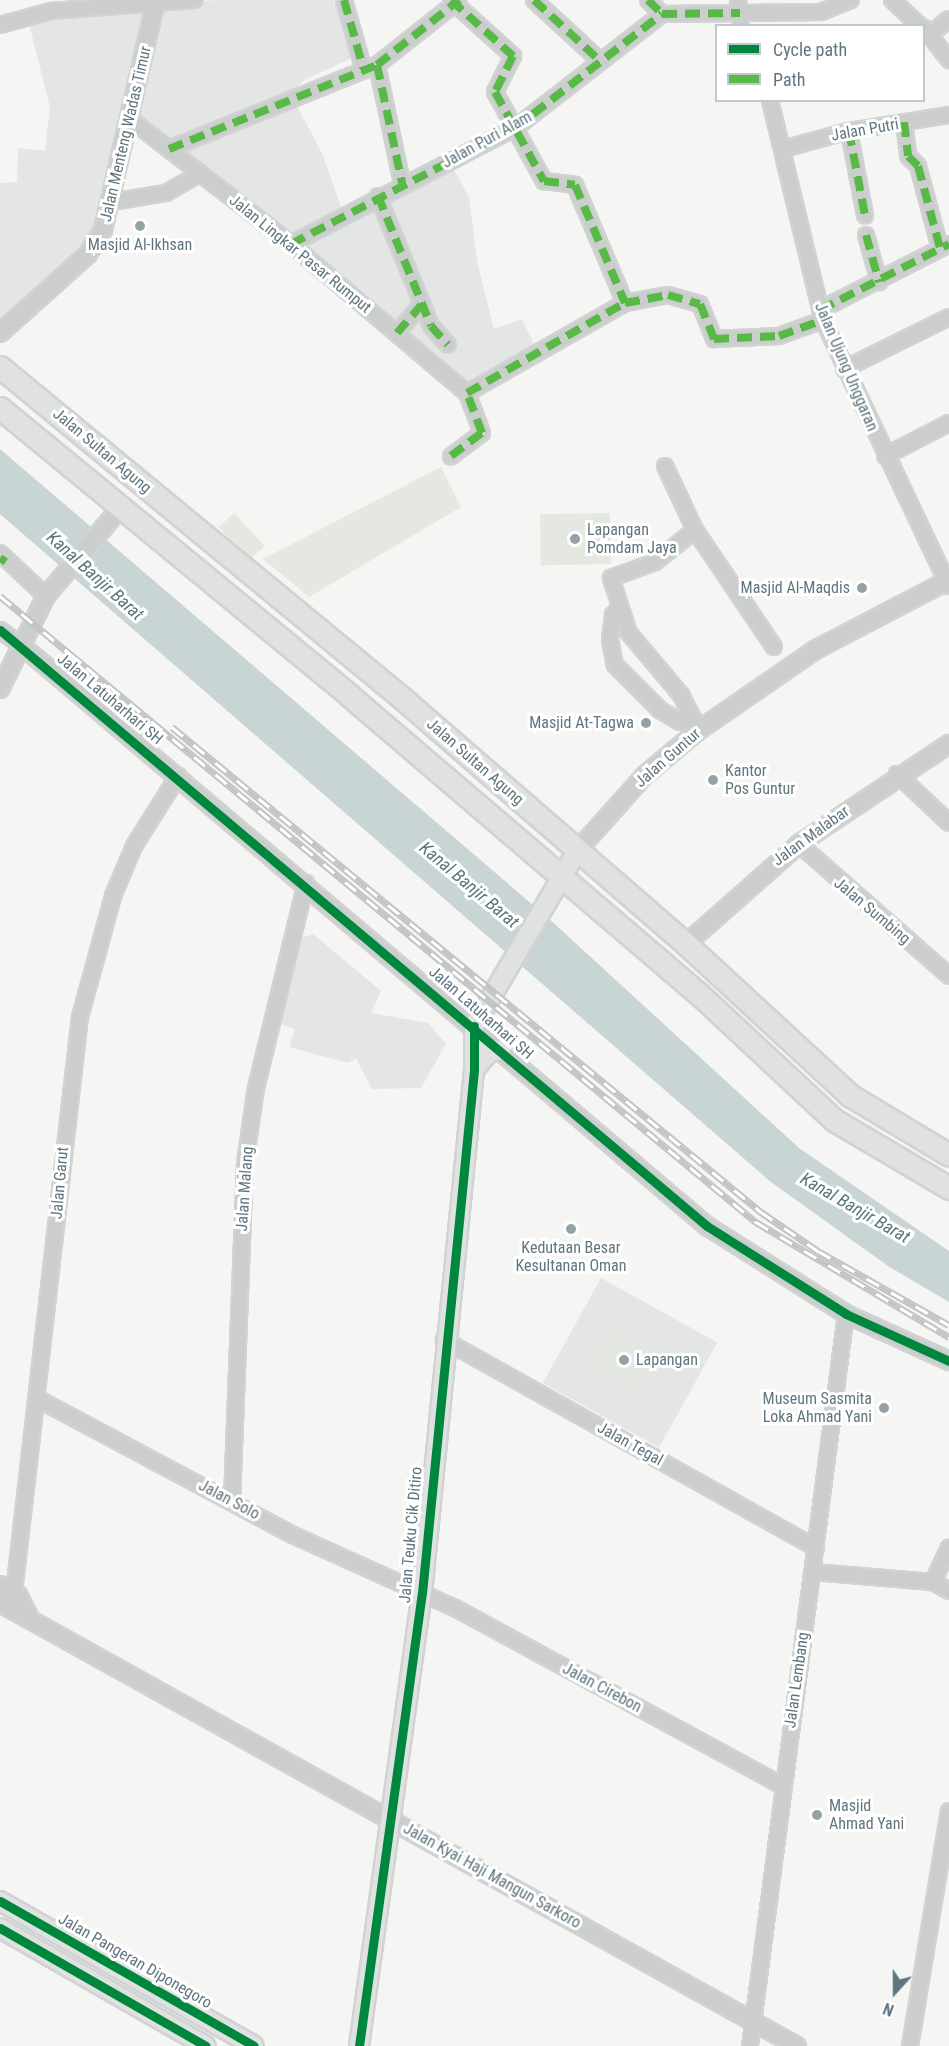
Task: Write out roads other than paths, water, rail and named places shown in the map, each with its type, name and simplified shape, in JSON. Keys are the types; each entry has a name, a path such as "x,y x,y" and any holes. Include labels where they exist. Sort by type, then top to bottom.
{"main road":[{"name":"Jalan Sultan Agung","path":"0,367 370,672 686,944 718,976 851,1096 949,1155"},
{"name":"Jalan Sultan Agung","path":"0,408 350,696 699,994 834,1120 949,1188"},
{"path":"350,696 370,672"},
{"name":"Jalan Guntur","path":"474,1026 577,851"},
{"path":"699,994 718,976"},
{"name":"Jalan Teuku Cik Ditiro","path":"359,2046 388,1818 422,1593 444,1340 474,1070 474,1026"},
{"path":"474,1070 489,1052 501,1050"},
{"name":"Jalan Pangeran Diponegoro","path":"0,1901 255,2046"},
{"path":"0,1928 206,2046"}],"street":[{"path":"0,25 51,11 195,0"},
{"path":"344,0 370,66 402,183"},
{"path":"534,0 599,60"},
{"path":"648,0 662,14 821,12 851,0"},
{"path":"892,0 919,24"},
{"name":"Jalan Menteng Wadas Timur","path":"0,333 88,254 111,202 156,2"},
{"path":"169,149 370,66 454,2 515,60 494,89 544,181 575,185 625,303"},
{"name":"Jalan Puri Alam","path":"291,244 402,183 515,128 599,60 662,14"},
{"path":"949,19 925,29 949,60"},
{"name":"Jalan Ujung Unggaran","path":"771,102 821,315 885,456 948,582"},
{"name":"Jalan Putri","path":"783,149 849,131 949,115"},
{"name":"Jalan Lingkar Pasar Rumput","path":"130,119 291,244 467,393 482,433 451,456"},
{"path":"467,393 625,303 668,295 700,304 714,339 779,336 945,246 918,165 908,156 904,123"},
{"path":"849,131 865,216"},
{"path":"111,202 166,193 200,173"},
{"path":"378,196 421,305 448,345"},
{"path":"866,235 879,282"},
{"path":"397,333 421,305"},
{"path":"844,369 949,317"},
{"path":"885,456 949,423"},
{"path":"665,466 695,530 774,647"},
{"path":"0,689 49,593 120,508"},
{"path":"695,530 655,562 610,578 629,633 697,724"},
{"path":"2,558 49,593"},
{"name":"Jalan Guntur","path":"577,851 645,775 697,724 815,650 948,582"},
{"path":"619,608 612,615 610,640 615,665 660,710 680,722 697,724"},
{"path":"0,630 22,646"},
{"name":"Jalan Latuharhari SH","path":"22,646 306,883 707,1226 846,1314 949,1361"},
{"name":"Jalan Malabar","path":"686,944 799,844 897,774 949,744"},
{"path":"897,774 949,823"},
{"name":"Jalan Garut","path":"9,1602 40,1400 80,1017 113,896 134,846 178,776"},
{"name":"Jalan Sumbing","path":"799,844 949,976"},
{"name":"Jalan Malang","path":"232,1501 245,1163 256,1088 306,883"},
{"name":"Jalan Lembang","path":"750,2046 781,1785 813,1572 846,1314"},
{"name":"Jalan Tegal","path":"444,1340 816,1548"},
{"name":"Jalan Solo","path":"40,1400 232,1501 422,1593"},
{"path":"933,1582 949,1547"},
{"path":"813,1572 933,1582 949,1591"},
{"path":"0,1584 9,1602"},
{"name":"Jalan Cirebon","path":"422,1593 781,1785"},
{"name":"Jalan Kyai Haji Mangun Sarkoro","path":"9,1602 30,1619 797,2046"},
{"path":"910,2046 949,1811"}],"water":[{"name":"Kanal Banjir Barat","path":"0,449 547,917 799,1148 949,1251 949,1302 888,1266 771,1182 0,514"}],"railway":[{"path":"0,596 756,1222 949,1337"},
{"path":"172,727 761,1212 818,1251 949,1325"}],"place":[{"name":"Masjid Al-Ikhsan","path":"140,226"},
{"name":"Lapangan Pomdam Jaya","path":"575,539"},
{"name":"Masjid Al-Maqdis","path":"862,588"},
{"name":"Masjid At-Tagwa","path":"646,723"},
{"name":"Kantor Pos Guntur","path":"713,780"},
{"name":"Kedutaan Besar Kesultanan Oman","path":"571,1229"},
{"name":"Lapangan","path":"624,1360"},
{"name":"Museum Sasmita Loka Ahmad Yani","path":"884,1408"},
{"name":"Masjid Ahmad Yani","path":"817,1815"}]}
